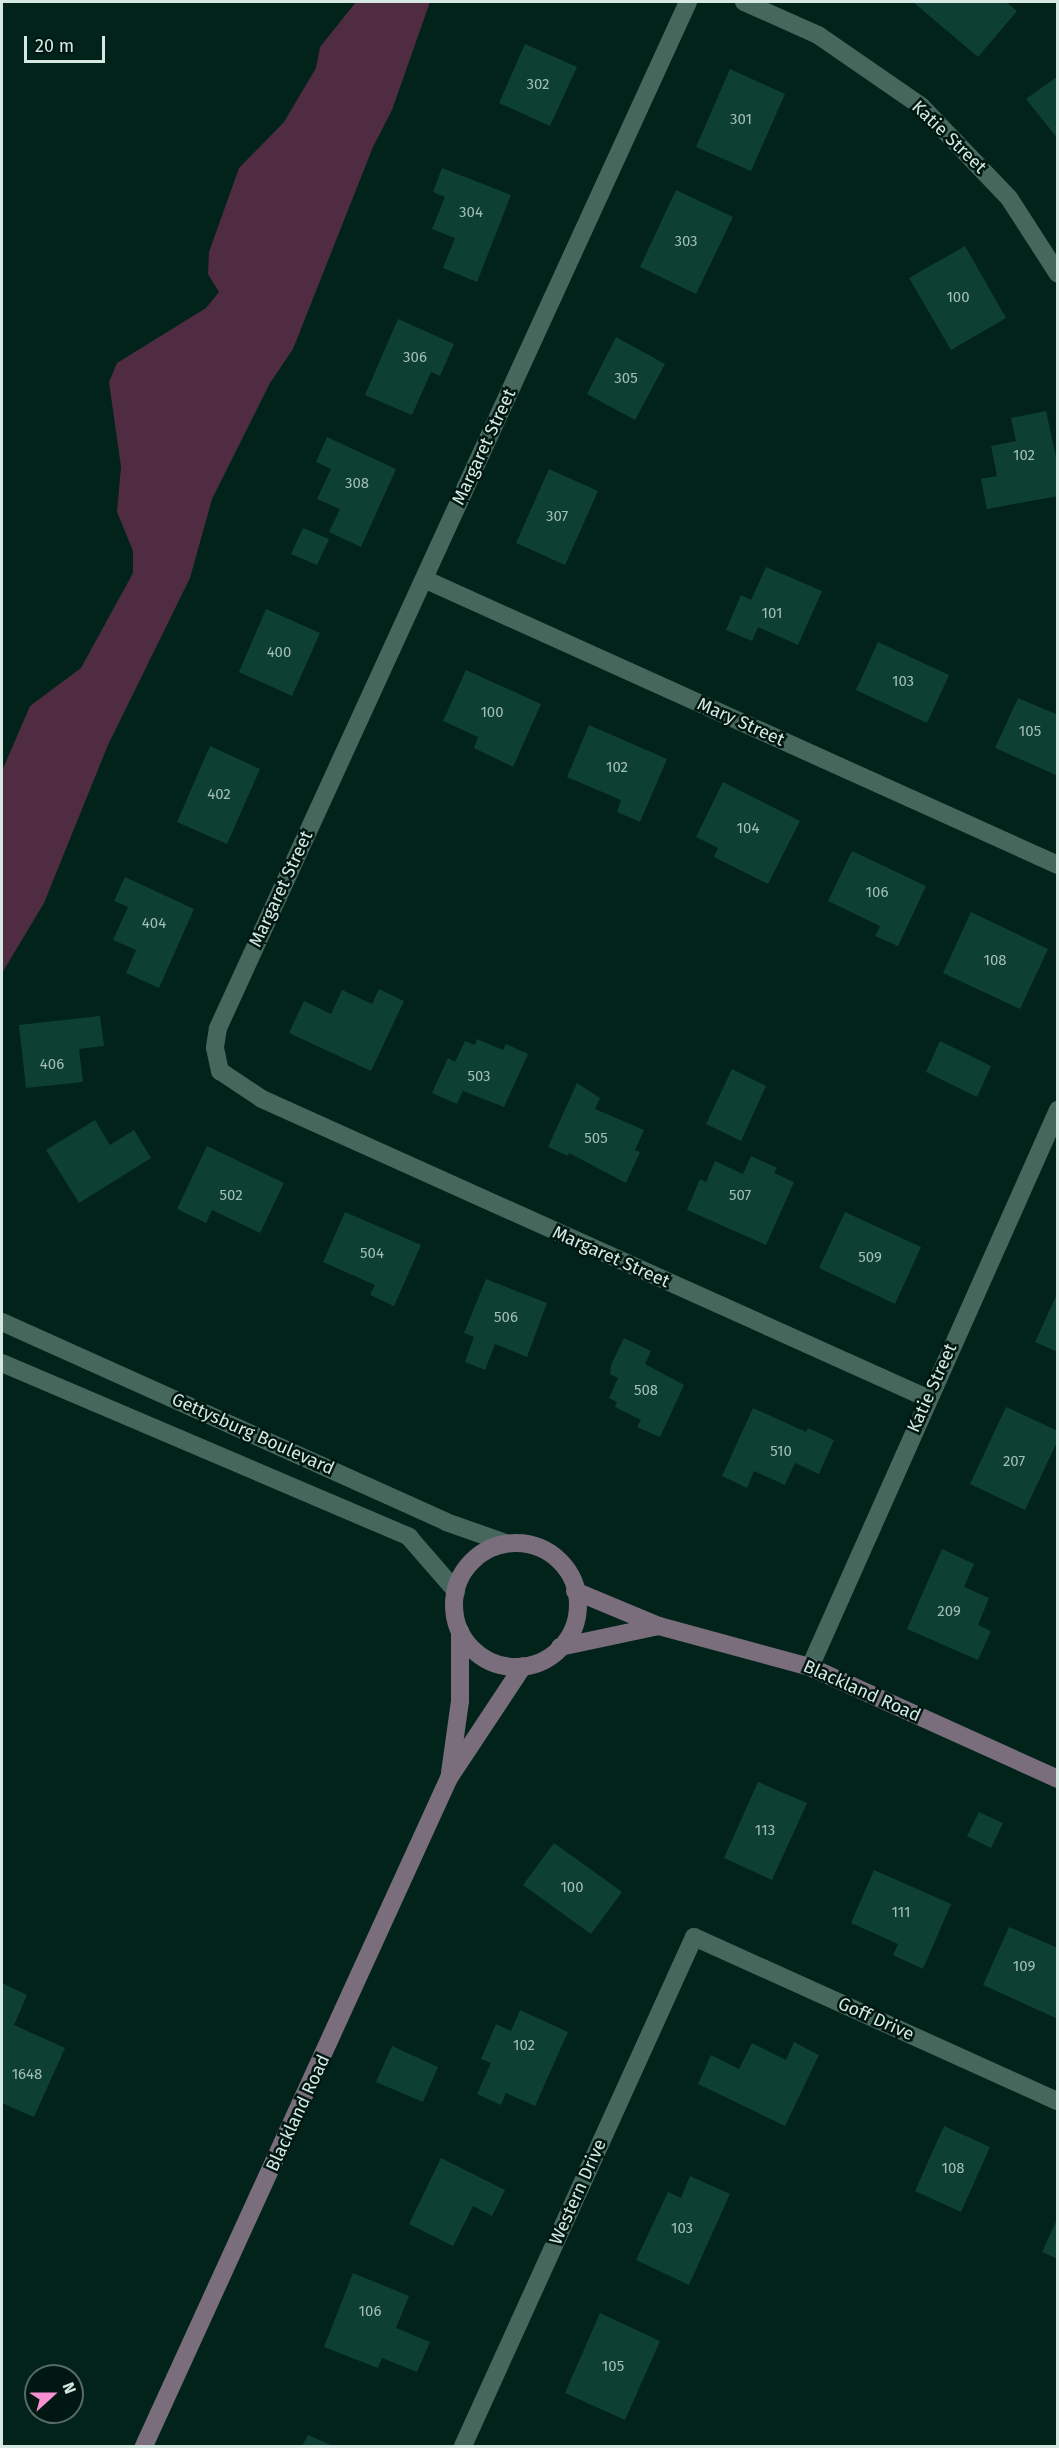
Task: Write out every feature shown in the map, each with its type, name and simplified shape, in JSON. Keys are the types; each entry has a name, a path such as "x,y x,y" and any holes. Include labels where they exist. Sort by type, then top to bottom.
{"street":[{"name":"Margaret Street","path":"688,2 218,1028 215,1048 220,1071 239,1087 311,1123 927,1398"},
{"name":"Katie Street","path":"744,2 818,35 921,106 1009,198 1058,274"},
{"name":"Mary Street","path":"424,579 1058,865"},
{"name":"Katie Street","path":"810,1667 927,1398 1058,1110"},
{"name":"Gettysburg Boulevard","path":"2,1322 446,1522 506,1543"},
{"name":"Gettysburg Boulevard","path":"2,1364 409,1537 456,1591"},
{"path":"506,1543 526,1544 546,1550 562,1563 575,1591 576,1621 560,1647 535,1664 523,1666 494,1664 477,1654 455,1619 456,1591 470,1562 486,1550 506,1543"},
{"name":"Blackland Road","path":"575,1591 658,1626 810,1667 1058,1779"},
{"name":"Blackland Road","path":"560,1647 658,1626"},
{"name":"Blackland Road","path":"449,1778 460,1701 460,1630"},
{"name":"Blackland Road","path":"144,2446 449,1778 523,1666"},
{"name":"Goff Drive","path":"694,1937 1058,2101"},
{"name":"Western Drive","path":"463,2446 694,1937"}],"shaded area":[{"path":"356,2 430,2 392,110 373,147 293,349 270,383 212,499 190,578 108,745 44,903 2,973 2,771 30,706 81,668 133,573 133,551 117,512 121,467 109,382 117,363 206,308 219,292 208,274 209,252 239,168 284,122 316,68 320,47"}],"building":[{"path":"913,2 1006,2 1017,11 978,57"},
{"path":"525,44 577,67 550,126 499,103"},
{"path":"730,69 785,94 751,171 696,147"},
{"path":"1058,76 1058,139 1026,99"},
{"path":"442,168 511,195 477,282 443,268 455,238 432,229 445,197 433,192"},
{"path":"676,190 733,217 696,294 640,267"},
{"path":"965,246 1006,318 951,350 909,278"},
{"path":"398,319 454,344 440,376 431,372 412,415 365,395"},
{"path":"616,337 665,364 635,420 587,394"},
{"path":"1046,411 1058,466 1058,496 987,509 981,479 997,476 991,446 1016,441 1011,418"},
{"path":"327,437 396,469 361,547 329,532 340,509 317,499 331,469 316,462"},
{"path":"549,469 598,491 565,565 516,543"},
{"path":"303,528 329,539 317,565 291,554"},
{"path":"766,567 822,591 798,645 758,627 752,641 726,630 741,595 751,600"},
{"path":"266,609 320,633 292,696 239,672"},
{"path":"878,642 949,675 927,723 856,690"},
{"path":"466,670 541,704 513,767 474,748 478,737 443,721"},
{"path":"1018,698 1058,715 1058,776 995,748"},
{"path":"589,725 667,759 640,822 617,812 621,800 567,777"},
{"path":"210,746 260,769 227,844 177,822"},
{"path":"723,782 800,821 768,884 714,857 718,848 696,837"},
{"path":"852,851 926,886 898,946 875,936 880,926 828,901"},
{"path":"125,877 194,909 159,988 126,973 136,950 113,940 128,907 114,901"},
{"path":"971,912 1048,949 1020,1009 943,973"},
{"path":"379,989 404,1001 371,1071 289,1033 304,1001 331,1014 342,990 372,1004"},
{"path":"100,1016 104,1046 79,1049 83,1082 26,1088 19,1025"},
{"path":"477,1039 503,1050 506,1044 528,1054 504,1107 463,1091 457,1104 432,1093 448,1058 455,1062 465,1041 475,1045"},
{"path":"940,1041 991,1066 977,1097 926,1072"},
{"path":"732,1069 766,1086 741,1141 706,1124"},
{"path":"577,1083 600,1098 595,1109 644,1130 635,1150 640,1152 626,1183 569,1153 568,1156 548,1147"},
{"path":"95,1120 110,1145 134,1130 151,1158 79,1203 46,1150"},
{"path":"207,1146 284,1183 260,1233 212,1210 206,1223 177,1209"},
{"path":"751,1156 777,1168 774,1173 794,1182 766,1245 687,1210 700,1179 706,1182 715,1161 743,1174"},
{"path":"345,1212 421,1245 394,1306 370,1295 375,1285 323,1262"},
{"path":"845,1212 921,1247 895,1304 819,1268"},
{"path":"486,1279 547,1303 527,1357 495,1344 485,1370 465,1362 474,1337 464,1333"},
{"path":"1058,1292 1058,1352 1035,1342"},
{"path":"624,1338 651,1351 645,1364 684,1385 660,1437 637,1427 641,1420 615,1407 617,1402 609,1398 618,1378 610,1374 611,1365"},
{"path":"1006,1407 1058,1431 1058,1440 1025,1510 970,1484"},
{"path":"753,1408 806,1432 808,1428 834,1440 819,1474 795,1463 785,1485 754,1471 747,1488 722,1476"},
{"path":"942,1549 974,1564 964,1587 989,1598 978,1625 991,1631 978,1660 907,1629"},
{"path":"758,1782 807,1803 772,1880 724,1858"},
{"path":"979,1812 1003,1823 991,1848 967,1836"},
{"path":"554,1843 622,1892 591,1934 523,1885"},
{"path":"874,1870 951,1904 923,1969 893,1955 898,1944 851,1923"},
{"path":"1009,1927 1058,1948 1058,2019 983,1985"},
{"path":"2,1983 27,1995 14,2025 65,2048 34,2117 2,2103"},
{"path":"520,2010 568,2032 535,2106 506,2093 501,2105 477,2094 491,2063 481,2059 496,2024 511,2031"},
{"path":"794,2042 819,2055 785,2126 698,2084 711,2055 739,2069 752,2043 786,2060"},
{"path":"392,2046 438,2067 423,2102 376,2082"},
{"path":"944,2126 990,2147 961,2212 915,2191"},
{"path":"441,2158 505,2190 492,2216 473,2206 453,2246 409,2224"},
{"path":"690,2176 730,2194 689,2285 636,2260 668,2192 681,2198"},
{"path":"1058,2217 1058,2259 1042,2252"},
{"path":"353,2273 409,2296 396,2328 430,2342 417,2372 382,2358 378,2368 324,2347"},
{"path":"600,2313 660,2341 625,2420 565,2393"},
{"path":"308,2435 333,2446 302,2446"}]}
